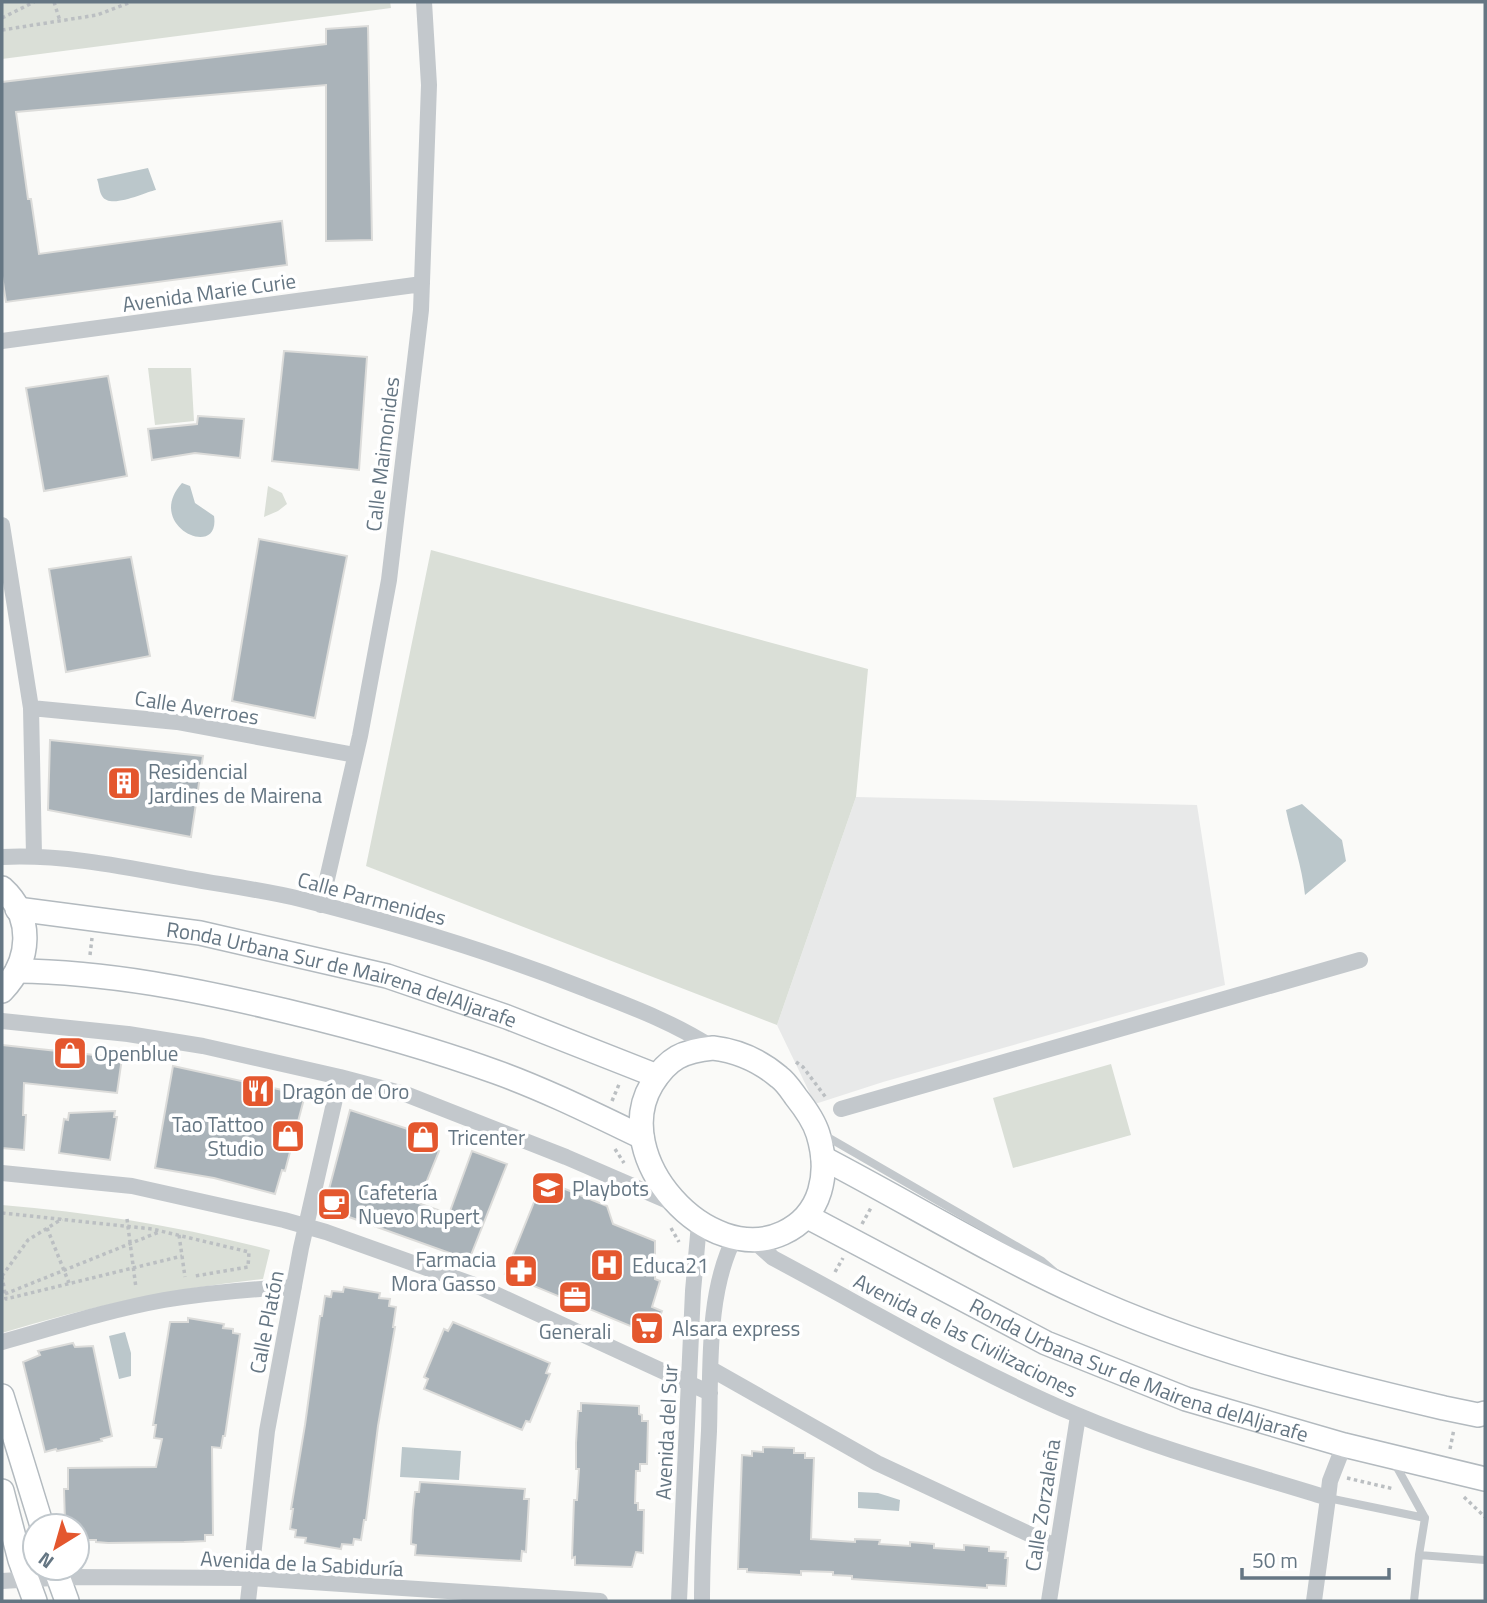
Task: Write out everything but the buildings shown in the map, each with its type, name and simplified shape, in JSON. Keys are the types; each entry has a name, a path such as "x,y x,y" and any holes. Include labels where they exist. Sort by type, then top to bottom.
{"street":[{"name":"Calle Maimonides","path":"321,905 355,755 389,580 421,310 429,85 424,2"},
{"name":"Avenida Marie Curie","path":"2,341 422,284"},
{"path":"2,525 31,708 34,855"},
{"name":"Calle Averroes","path":"31,708 177,722 355,755"},
{"name":"Calle Parmenides","path":"2,857 34,855 129,868 298,898 483,952 557,977 665,1020 713,1048"},
{"path":"2,888 17,909 27,934 17,971 2,991"},
{"name":"Ronda Urbana Sur de Mairena delAljarafe","path":"17,909 200,933 387,976 507,1017 657,1076"},
{"path":"835,1105 1360,960"},
{"path":"17,971 66,972 219,995 370,1031 497,1072 642,1137"},
{"path":"2,1021 128,1034 203,1046 340,1077 408,1096 566,1157 679,1206"},
{"path":"713,1048 735,1051 760,1063 782,1079 818,1131 823,1158 819,1197 808,1217 794,1228 776,1236 744,1239 699,1224 679,1206 657,1178 648,1158 640,1115 646,1094 657,1076 672,1060 691,1050 713,1048"},
{"name":"Calle Platón","path":"248,1601 267,1431 306,1226 340,1077"},
{"path":"823,1158 993,1253 1139,1319 1245,1357 1354,1387 1478,1415 1485,1413"},
{"path":"2,1173 132,1186 306,1226 367,1245 480,1287 710,1393"},
{"name":"Ronda Urbana Sur de Mairena delAljarafe","path":"808,1217 1046,1342 1186,1399 1344,1446 1485,1479"},
{"name":"Avenida del Sur","path":"678,1601 693,1291 699,1224"},
{"name":"Avenida del Sur","path":"702,1601 710,1369 716,1294 727,1252 744,1239"},
{"name":"Avenida de las Civilizaciones","path":"744,1239 773,1258 1012,1386 1078,1416 1196,1458 1328,1498"},
{"path":"2,1342 82,1319 164,1300 251,1289 294,1287"},
{"path":"710,1369 877,1463 1057,1547"},
{"path":"2,1396 38,1512"},
{"name":"Calle Zorzaleña","path":"1049,1601 1078,1416"},
{"path":"1314,1601 1330,1480 1344,1446"},
{"path":"2,1492 21,1561"},
{"name":"Avenida de la Sabiduría","path":"91,1574 249,1578 463,1597 600,1601"},
{"name":"Avenida de la Sabiduría","path":"2,1581 21,1579"},
{"path":"27,1582 35,1601"},
{"path":"60,1582 67,1601"}],"lane":[{"path":"818,1131 1042,1261 1083,1295"},
{"path":"1391,1457 1425,1518 1414,1601"},
{"path":"1328,1498 1425,1518"},
{"path":"1419,1555 1485,1560"}],"path":[{"path":"2,18 34,2"},
{"path":"54,2 60,21"},
{"path":"2,30 97,15 131,2"},
{"path":"88,975 94,919"},
{"path":"794,1060 835,1105"},
{"path":"605,1119 627,1064"},
{"path":"2,1213 161,1231 249,1252 248,1267 173,1279"},
{"path":"62,1219 28,1240 2,1276 6,1298 182,1256"},
{"path":"127,1219 138,1297"},
{"path":"47,1228 69,1283"},
{"path":"5,1294 161,1231"},
{"path":"179,1235 185,1277"},
{"path":"1446,1469 1457,1410"}],"shaded area":[{"path":"2,2 390,2 391,8 2,59"},
{"path":"148,168 156,190 120,201 106,200 102,196 97,179"},
{"path":"148,368 191,368 194,421 155,425"},
{"path":"182,483 190,486 195,503 214,516 213,529 206,536 197,537 186,532 177,524 172,513 172,499"},
{"path":"268,486 282,493 287,504 264,517"},
{"path":"431,550 868,669 856,797 777,1025 366,866"},
{"path":"856,797 1197,805 1225,985 883,1082 815,1104 777,1025"},
{"path":"1302,804 1342,840 1346,861 1305,895 1286,810"},
{"path":"1111,1064 1131,1135 1013,1168 993,1098"},
{"path":"2,1205 137,1222 270,1250 263,1279 131,1300 2,1333"},
{"path":"125,1332 131,1353 131,1376 119,1379 109,1336"},
{"path":"402,1447 461,1451 459,1480 400,1477"},
{"path":"858,1492 878,1493 900,1500 899,1511 858,1508"}],"place":[{"name":"Residencial Jardines de Mairena","path":"124,783"},
{"name":"Openblue","path":"70,1053"},
{"name":"Dragón de Oro","path":"258,1091"},
{"name":"Tao Tattoo Studio","path":"288,1136"},
{"name":"Tricenter","path":"423,1137"},
{"name":"Playbots","path":"548,1188"},
{"name":"Cafetería Nuevo Rupert","path":"334,1204"},
{"name":"Educa21","path":"607,1265"},
{"name":"Farmacia Mora Gasso","path":"521,1271"},
{"name":"Generali","path":"575,1297"},
{"name":"Alsara express","path":"647,1328"}]}
